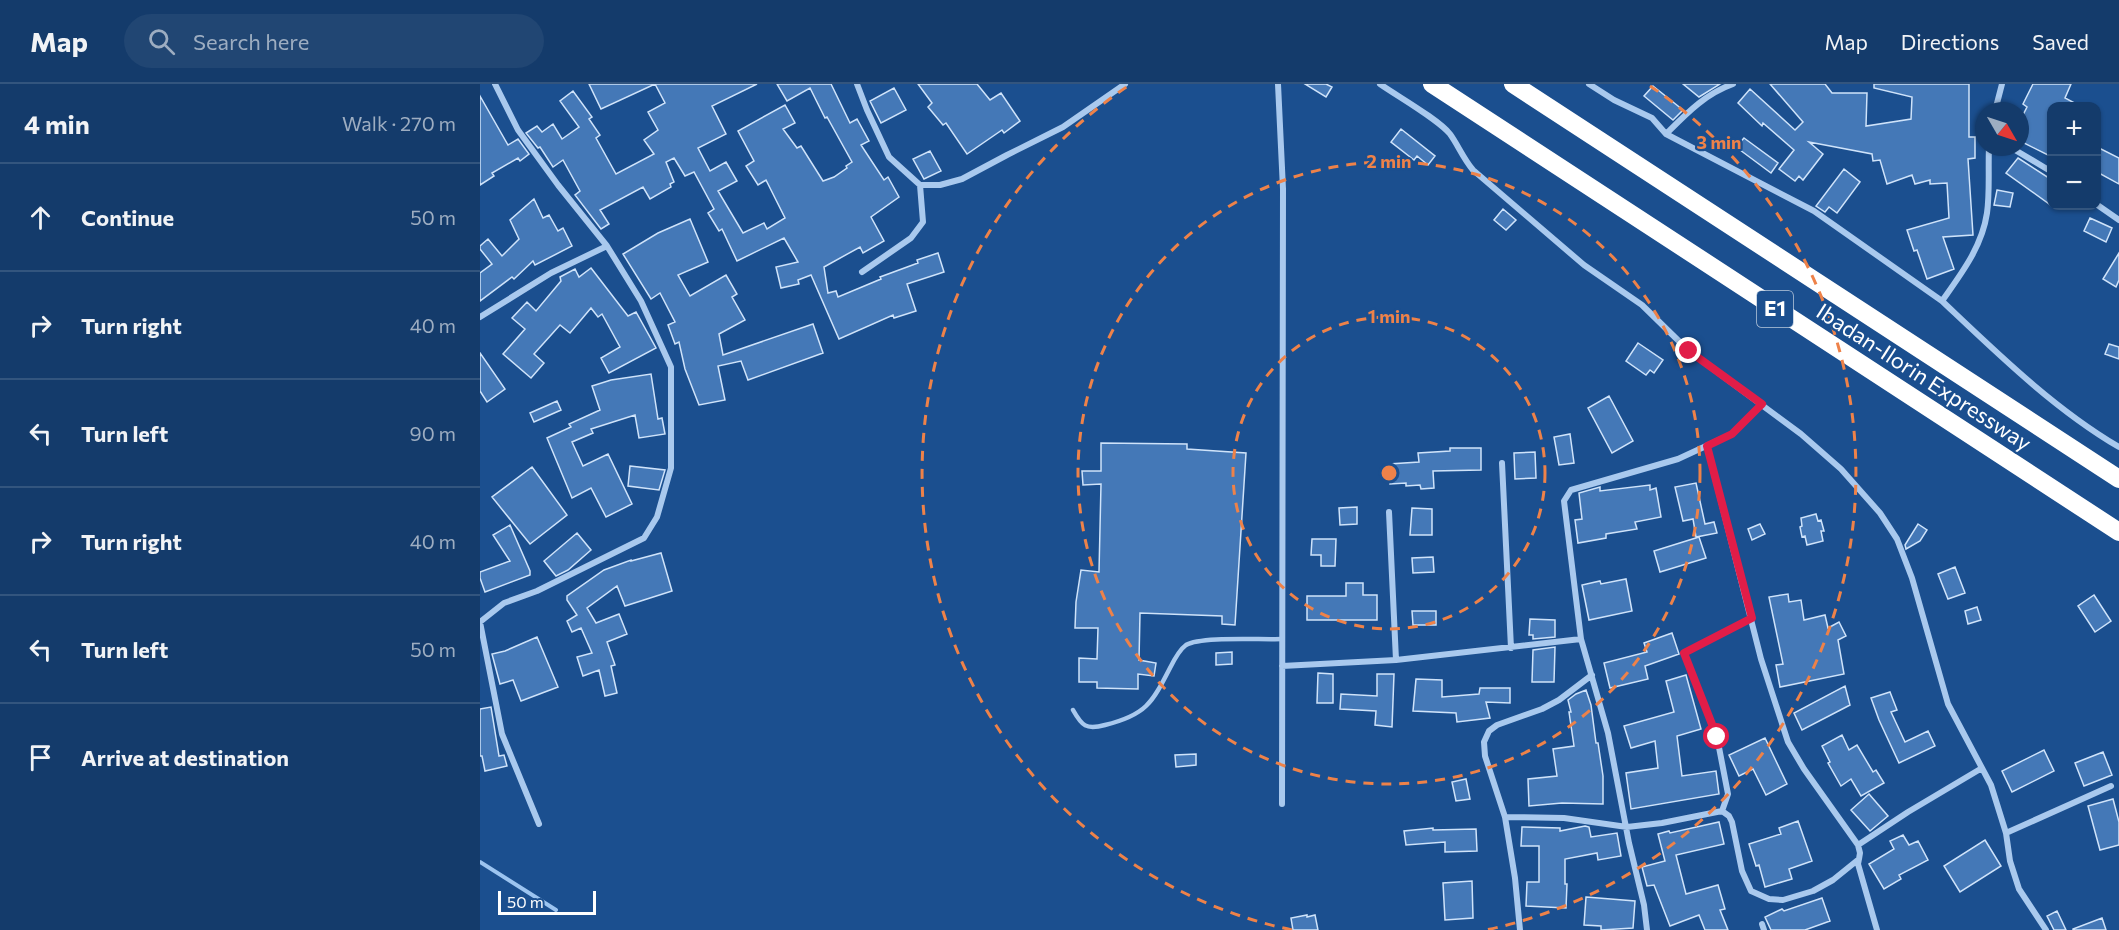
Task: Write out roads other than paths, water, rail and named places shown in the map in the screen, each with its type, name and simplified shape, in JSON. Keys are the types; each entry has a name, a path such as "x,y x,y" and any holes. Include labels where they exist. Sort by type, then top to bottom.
{"highway":[{"name":"Ibadan-Ilorin Expressway","path":"1432,84 2119,532"},
{"name":"Ibadan-Ilorin Expressway","path":"1513,84 2119,479"}],"street":[{"path":"495,84 518,130 607,246 641,302 671,367 671,468 657,517 644,538 537,591 504,603 480,622 502,734 539,824"},
{"path":"857,84 890,157 920,184 940,185 962,179 1006,154 1063,127 1125,84"},
{"path":"1278,84 1283,189 1282,804"},
{"path":"1380,84 1440,125 1450,134 1462,157 1473,170 1584,265 1642,305 1689,351 1801,434 1841,469 1880,513 1897,539 1925,620 1948,704 1991,785 2006,833 2010,861 2019,889 2046,930"},
{"path":"1589,84 1614,100 1652,118 1666,134 1814,212 1942,301 2002,357 2095,433 2119,447"},
{"path":"1666,134 1700,101 1733,84"},
{"path":"1997,102 2002,84"},
{"path":"1942,301 1967,266 1980,240 1987,213 1989,156"},
{"path":"2025,156 2047,169"},
{"path":"862,272 911,238 923,222 920,184"},
{"path":"2101,207 2119,220"},
{"path":"480,317 551,273 607,246"},
{"path":"1647,930 1644,905 1608,733 1581,639 1564,501 1571,490 1678,459 1732,434 1762,404"},
{"path":"1707,446 1761,659 1788,742 1858,845 1860,853 1858,864 1877,930"},
{"path":"1502,463 1511,648"},
{"path":"1389,512 1396,660"},
{"path":"1722,811 1728,794 1717,737 1684,653 1752,618"},
{"path":"1282,666 1396,660 1581,639"},
{"path":"1520,930 1515,878 1505,817 1485,756 1484,741 1489,731 1497,725 1542,709 1559,700 1592,675"},
{"path":"1858,845 1982,768"},
{"path":"2006,833 2111,786"},
{"path":"1505,817 1564,818 1627,827 1662,823 1722,811 1729,816 1732,822 1742,871 1751,891 1769,900 1783,900 1813,891 1833,880 1859,860"}],"lane":[{"path":"1073,710 1080,723 1090,727 1128,719 1143,710 1154,699 1176,657 1185,646 1199,641 1282,639"}],"waterway":[{"path":"480,862 556,910"}]}
